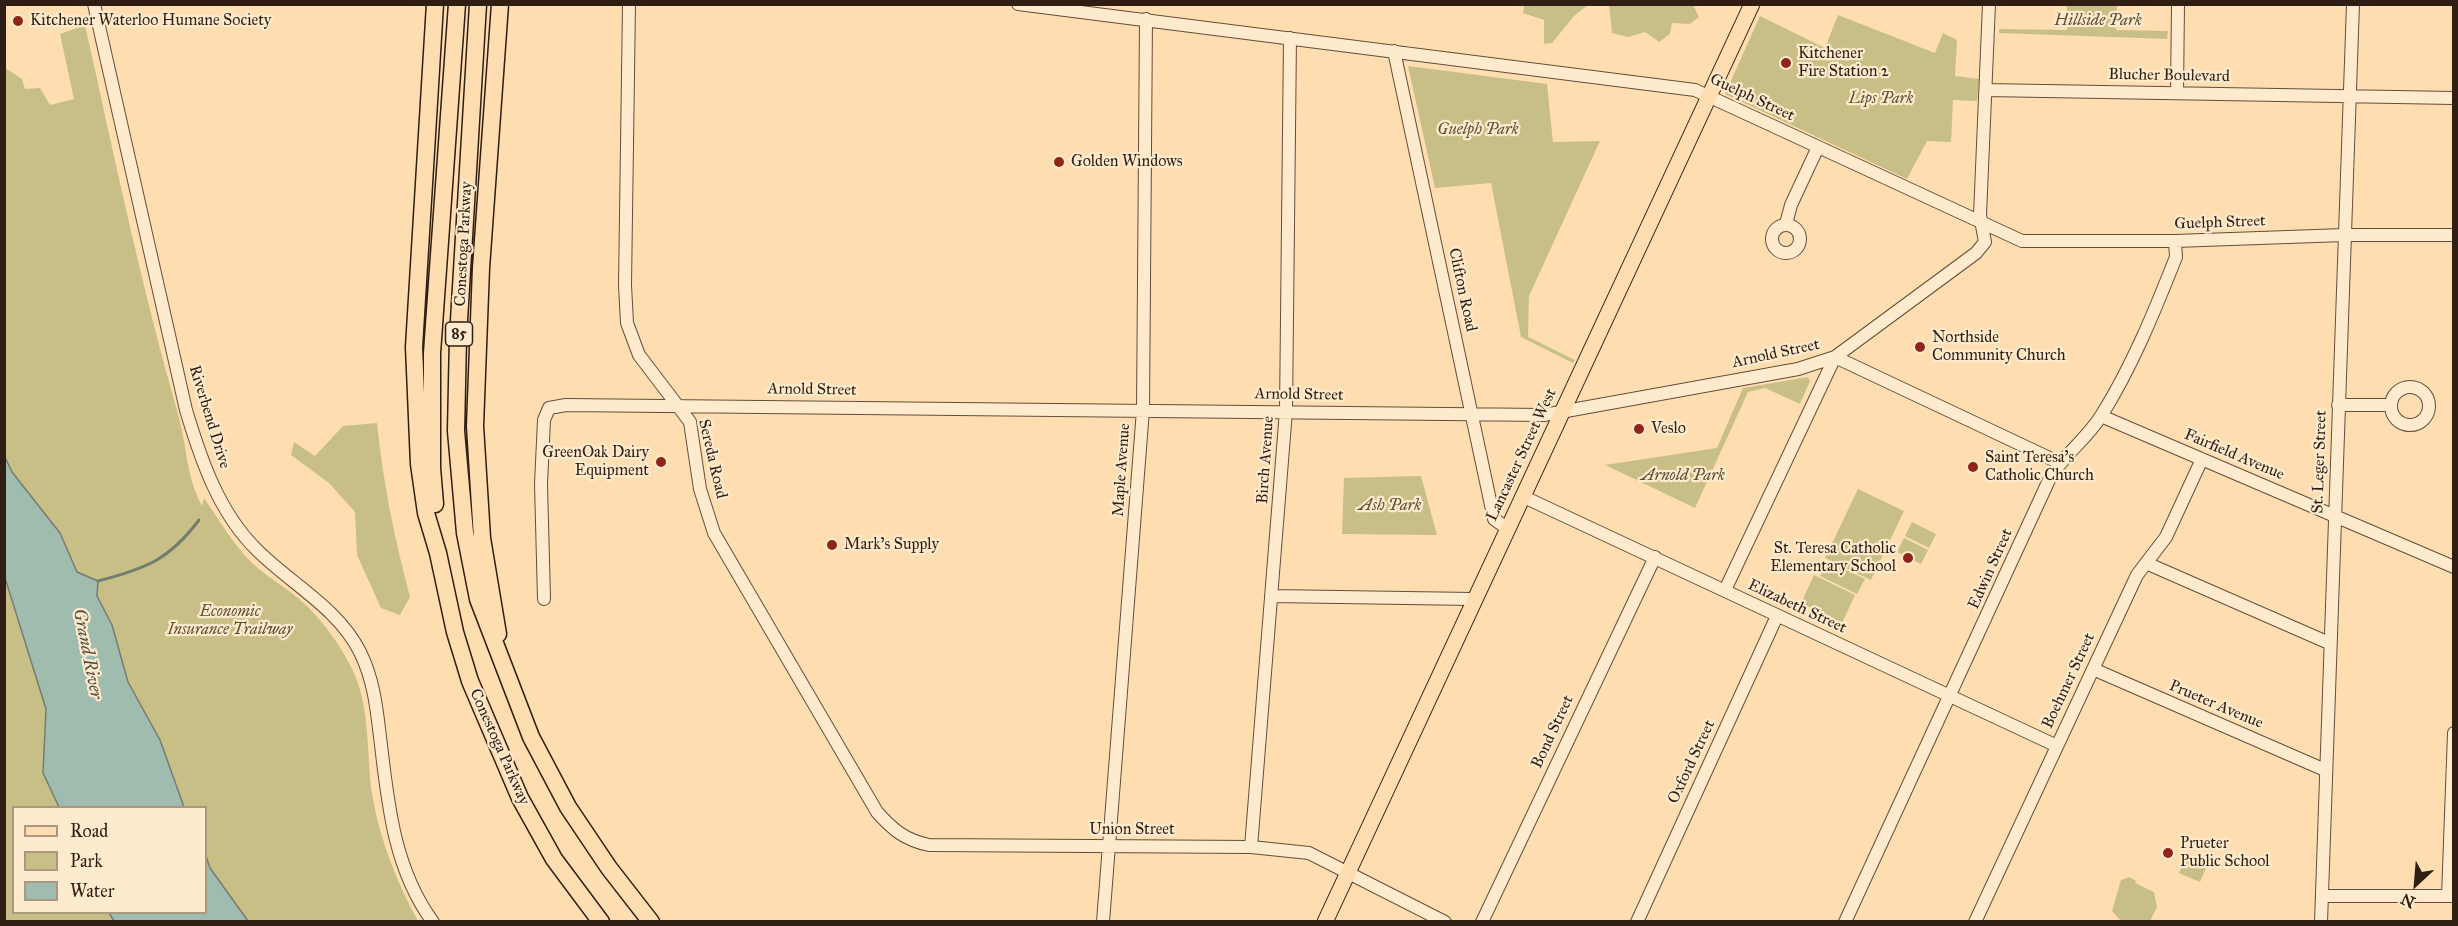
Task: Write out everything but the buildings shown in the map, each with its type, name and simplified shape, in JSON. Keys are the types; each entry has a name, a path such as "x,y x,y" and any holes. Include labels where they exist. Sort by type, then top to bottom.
{"highway":[{"name":"Conestoga Parkway","path":"435,4 414,347 419,464 426,513 438,553 455,632 470,681 520,798 554,859 601,921"},
{"name":"Conestoga Parkway","path":"438,553 432,468 432,353 457,4"},
{"name":"Conestoga Parkway","path":"478,4 458,337 456,431 465,533 478,599 531,737 568,807 609,868 651,921"},
{"name":"Conestoga Parkway","path":"499,658 497,625 482,538 475,426 481,268 500,4"}],"main road":[{"name":"Lancaster Street West","path":"1324,921 1473,599 1524,497 1752,4"}],"street":[{"name":"Riverbend Drive","path":"94,4 194,438 213,488 237,527 257,550 328,610 360,651 374,693 398,850 419,900 433,921"},
{"name":"Sereda Road","path":"629,4 625,285 627,323 647,369 690,422 700,489 714,533 846,759"},
{"name":"Guelph Street","path":"1018,4 1695,90 1983,225 2022,241 2033,243 2344,235 2454,235"},
{"name":"Arnold Street","path":"544,599 542,484 544,420 549,408 566,405 676,405 1544,415 1798,369 1835,357 1976,253 1985,242 1980,215 1989,4"},
{"path":"2177,93 2178,4"},
{"name":"St. Leger Street","path":"2321,921 2353,4"},
{"name":"Maple Avenue","path":"1102,921 1143,410 1146,19"},
{"name":"Birch Avenue","path":"1251,847 1286,411 1290,38"},
{"name":"Clifton Road","path":"1394,51 1494,519 1508,529"},
{"name":"Blucher Boulevard","path":"1986,90 2454,98"},
{"path":"1786,224 1791,205 1818,147"},
{"name":"Edwin Street","path":"1845,921 1951,697 2049,480 2060,463 2101,416 2165,285 2176,257 2175,241"},
{"path":"1725,590 1835,357 2060,463"},
{"path":"2338,405 2390,405"},
{"name":"Fairfield Avenue","path":"2101,416 2454,567"},
{"name":"Boehmer Street","path":"1975,921 2137,575 2166,537 2202,459"},
{"name":"Elizabeth Street","path":"1524,497 2057,746"},
{"name":"Bond Street","path":"1482,921 1655,557"},
{"path":"2146,563 2329,643"},
{"path":"1271,596 1473,599"},
{"name":"Oxford Street","path":"1636,921 1777,616"},
{"name":"Prueter Avenue","path":"2093,669 2325,770"},
{"path":"2322,896 2451,896 2454,733"},
{"name":"Union Street","path":"846,759 877,812 894,832 910,841 929,845 1251,847 1309,853 1445,921"}],"green space":[{"path":"1524,4 1588,5 1574,16 1552,43 1544,44 1544,20 1523,13"},
{"path":"1609,5 1693,5 1699,17 1690,24 1672,23 1670,34 1659,42 1645,32 1628,37 1612,33"},
{"name":"Hillside Park","path":"2067,5 2117,5 2116,30 2168,31 2167,39 1999,33 1999,29 2067,30"},
{"name":"Lips Park","path":"1838,15 1935,53 1943,33 1957,40 1955,76 1979,79 1977,101 1953,100 1951,142 1927,141 1907,179 1725,94 1760,16 1825,48"},
{"name":"Economic Insurance Trailway","path":"85,25 140,269 197,495 202,506 204,498 231,539 250,561 314,613 348,660 358,684 365,714 370,778 379,828 396,875 418,921 248,921 210,868 207,859 207,806 183,806 181,802 160,740 128,682 112,625 97,596 77,573 60,533 12,472 4,455 4,67 22,79 25,89 40,88 50,105 74,99 60,34"},
{"name":"Guelph Park","path":"1408,66 1547,84 1553,142 1600,141 1529,296 1528,337 1575,360 1573,363 1521,337 1491,183 1435,188"},
{"name":"Arnold Park","path":"1808,377 1810,381 1800,404 1765,388 1748,392 1695,508 1605,465 1717,448 1743,388"},
{"path":"377,423 390,511 410,597 400,615 381,608 357,555 355,512 329,483 291,455 294,442 315,456 343,426"},
{"name":"Ash Park","path":"1421,476 1437,535 1342,534 1344,478"},
{"path":"1858,489 1904,511 1871,580 1825,558"},
{"path":"1912,522 1936,534 1929,548 1905,536"},
{"path":"1904,538 1928,550 1921,564 1897,552"},
{"path":"1827,561 1865,579 1857,594 1820,576"},
{"path":"1814,575 1855,595 1842,623 1801,603"},
{"path":"4,578 46,709 43,773 59,806 12,806 12,914 110,914 114,921 5,921"},
{"path":"2185,860 2206,868 2200,882 2179,873"},
{"path":"2129,877 2136,881 2135,883 2154,892 2157,907 2150,921 2121,921 2112,911 2121,880"}],"water":[{"name":"Grand River","path":"4,455 12,472 60,533 77,572 98,581 97,596 112,625 128,682 160,740 184,806 59,806 43,773 46,709 5,578"},
{"path":"207,859 210,868 248,921 114,921 110,914 207,914"}],"waterway":[{"path":"98,581 155,561 177,545 199,520"}],"place":[{"name":"Kitchener Waterloo Humane Society","path":"18,21"},
{"name":"Kitchener Fire Station 2","path":"1786,63"},
{"name":"Golden Windows","path":"1059,162"},
{"name":"Northside Community Church","path":"1920,347"},
{"name":"Veslo","path":"1639,429"},
{"name":"GreenOak Dairy Equipment","path":"661,462"},
{"name":"Saint Teresa's Catholic Church","path":"1973,467"},
{"name":"Mark's Supply","path":"832,545"},
{"name":"St. Teresa Catholic Elementary School","path":"1908,558"},
{"name":"Prueter Public School","path":"2168,853"}]}
